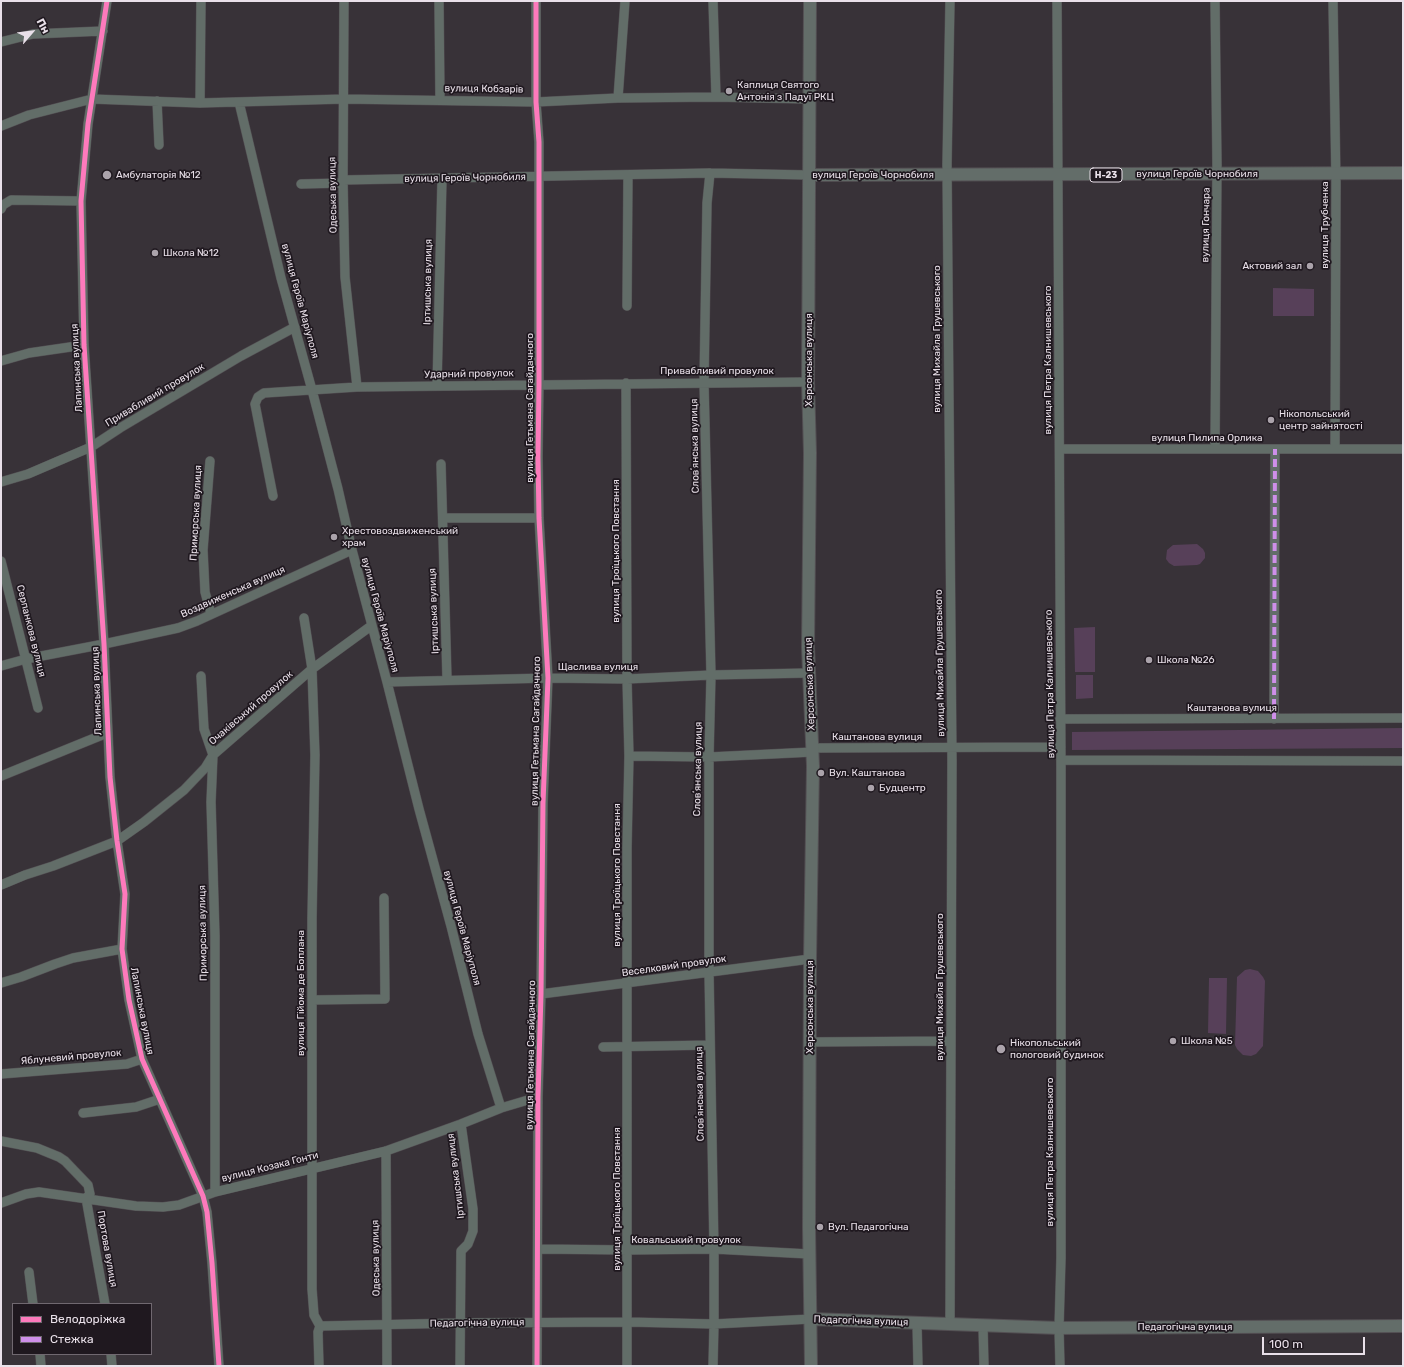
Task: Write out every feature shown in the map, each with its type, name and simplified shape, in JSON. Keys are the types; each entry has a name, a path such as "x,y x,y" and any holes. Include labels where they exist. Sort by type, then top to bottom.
{"main road":[{"name":"Херсонська вулиця","path":"810,1 808,382 810,453 808,673 813,750 808,1254 811,1319 810,1366"},
{"name":"вулиця Героїв Чорнобиля","path":"809,175 1403,173"},
{"name":"Педагогічна вулиця","path":"811,1319 1059,1328 1403,1326"}],"street":[{"name":"Лапинська вулиця","path":"107,1 92,99 81,201 84,345 104,644 107,733 117,841 125,894 122,949 129,1000 142,1059 203,1196 208,1212 219,1366"},
{"path":"200,103 201,1"},
{"name":"Одеська вулиця","path":"344,1 343,182 345,277 357,387"},
{"path":"439,1 440,99"},
{"name":"вулиця Гетьмана Сагайдачного","path":"536,1 539,518 548,678 543,803 542,994 538,1097 539,1249 537,1366"},
{"path":"618,98 625,1"},
{"path":"714,1 716,97"},
{"name":"вулиця Михайла Грушевського","path":"948,1324 950,1320 952,747 947,175 950,1"},
{"name":"вулиця Петра Калнишевського","path":"1057,1 1061,747 1060,1366"},
{"name":"вулиця Гончара","path":"1214,1 1217,174 1215,449"},
{"name":"вулиця Трубченка","path":"1333,1 1336,174 1335,449"},
{"path":"1,42 33,34 103,30"},
{"name":"вулиця Кобзарів","path":"1,126 29,115 92,99 200,103 344,99 440,99 536,102 618,98 716,97 810,99"},
{"path":"157,101 159,145"},
{"name":"вулиця Героїв Маріуполя","path":"239,102 281,278 338,489 352,550 387,682 418,809 451,926 478,1034 501,1108"},
{"name":"вулиця Героїв Чорнобиля","path":"301,184 538,176 710,173 809,175"},
{"name":"Словʼянська вулиця","path":"710,173 707,204 704,382 711,675 709,757 709,972 714,1249 713,1366"},
{"path":"627,306 628,175"},
{"name":"Іртишська вулиця","path":"437,386 442,179"},
{"path":"1,209 3,205 11,200 81,201"},
{"name":"Привабливий провулок","path":"1,482 28,474 91,447 120,428 241,356 295,327"},
{"path":"1,361 29,353 84,345"},
{"name":"Привабливий провулок","path":"626,383 808,382"},
{"name":"Ударний провулок","path":"312,390 357,387 626,383"},
{"name":"вулиця Троїцького Повстання","path":"626,383 627,678 629,756 627,848 627,1366"},
{"path":"273,496 255,404 258,397 264,393 312,390"},
{"name":"вулиця Пилипа Орлика","path":"1060,449 1403,449"},
{"path":"1274,718 1275,449"},
{"name":"Приморська вулиця","path":"210,461 203,550 205,592 211,614"},
{"name":"Іртишська вулиця","path":"441,464 447,679"},
{"path":"442,518 539,518"},
{"name":"Воздвиженська вулиця","path":"1,666 26,659 178,628 352,550"},
{"name":"Серпанкова вулиця","path":"1,561 38,708"},
{"name":"вулиця Гійома де Боплана","path":"304,618 312,669 315,755 312,1000 312,1289 314,1315 320,1326 318,1332 319,1366"},
{"name":"Очаківський провулок","path":"1,885 117,841 144,822 184,790 205,768 213,755 312,669 371,626"},
{"name":"Щаслива вулиця","path":"387,682 447,679 627,678 808,673"},
{"name":"Приморська вулиця","path":"201,676 204,729 213,755 211,802 215,936 215,1192"},
{"name":"Каштанова вулиця","path":"1060,719 1403,718"},
{"path":"1,776 107,733"},
{"name":"Каштанова вулиця","path":"629,756 709,757 813,750 952,747 1061,747"},
{"path":"1061,760 1403,761"},
{"path":"312,1000 385,999 384,898"},
{"path":"1,983 73,958 122,949"},
{"name":"Веселковий провулок","path":"542,994 810,959"},
{"path":"810,1042 951,1041"},
{"path":"603,1047 710,1045"},
{"name":"Яблуневий провулок","path":"1,1074 127,1064 142,1059"},
{"name":"вулиця Козака Гонти","path":"1,1204 26,1194 39,1192 136,1206 179,1206 215,1192 386,1151 501,1108 538,1097"},
{"path":"83,1113 136,1107 160,1099"},
{"name":"Іртишська вулиця","path":"460,1366 461,1252 468,1244 473,1231 473,1209 461,1124"},
{"name":"Портова вулиця","path":"1,1141 37,1148 48,1152 65,1161 88,1185 90,1194 86,1198 105,1303"},
{"name":"Одеська вулиця","path":"386,1151 387,1366"},
{"name":"Ковальський провулок","path":"539,1249 714,1249 808,1254"},
{"path":"30,1272 33,1303"},
{"name":"Педагогічна вулиця","path":"320,1326 538,1322 714,1324 811,1319"},
{"path":"917,1323 918,1366"},
{"path":"983,1325 984,1366"},
{"path":"40,1355 41,1366"},
{"path":"111,1355 112,1366"}],"shaded area":[{"path":"1273,288 1314,289 1314,316 1273,316"},
{"path":"1197,544 1205,553 1205,558 1200,564 1174,566 1166,559 1167,550 1173,545"},
{"path":"1095,627 1095,672 1075,672 1074,628"},
{"path":"1076,675 1093,675 1093,698 1076,699"},
{"path":"1403,728 1403,748 1072,750 1072,732"},
{"path":"1250,969 1258,971 1265,981 1263,1046 1256,1054 1251,1056 1243,1055 1235,1045 1237,977 1245,970"},
{"path":"1209,978 1227,978 1226,1034 1208,1033"}],"marked path":[{"path":"1274,719 1275,449"}],"cycle path":[{"path":"107,1 88,124 81,201 84,345 104,644 110,777 125,894 122,949 129,1000 142,1059 203,1196 207,1212 219,1366"},
{"path":"536,1 536,102 539,142 539,518 548,678 543,803 541,994 538,1097 537,1366"}],"place":[{"name":"Каплиця Святого Антонія з Падуї РКЦ","path":"729,91"},
{"name":"Амбулаторія №12","path":"107,175"},
{"name":"Школа №12","path":"155,253"},
{"name":"Актовий зал","path":"1310,266"},
{"name":"Нікопольський центр зайнятості","path":"1271,420"},
{"name":"Хрестовоздвиженський храм","path":"334,537"},
{"name":"Школа №26","path":"1149,660"},
{"name":"Вул. Каштанова","path":"821,773"},
{"name":"Будцентр","path":"871,788"},
{"name":"Школа №5","path":"1173,1041"},
{"name":"Нікопольський пологовий будинок","path":"1001,1049"},
{"name":"Вул. Педагогічна","path":"820,1227"}]}
